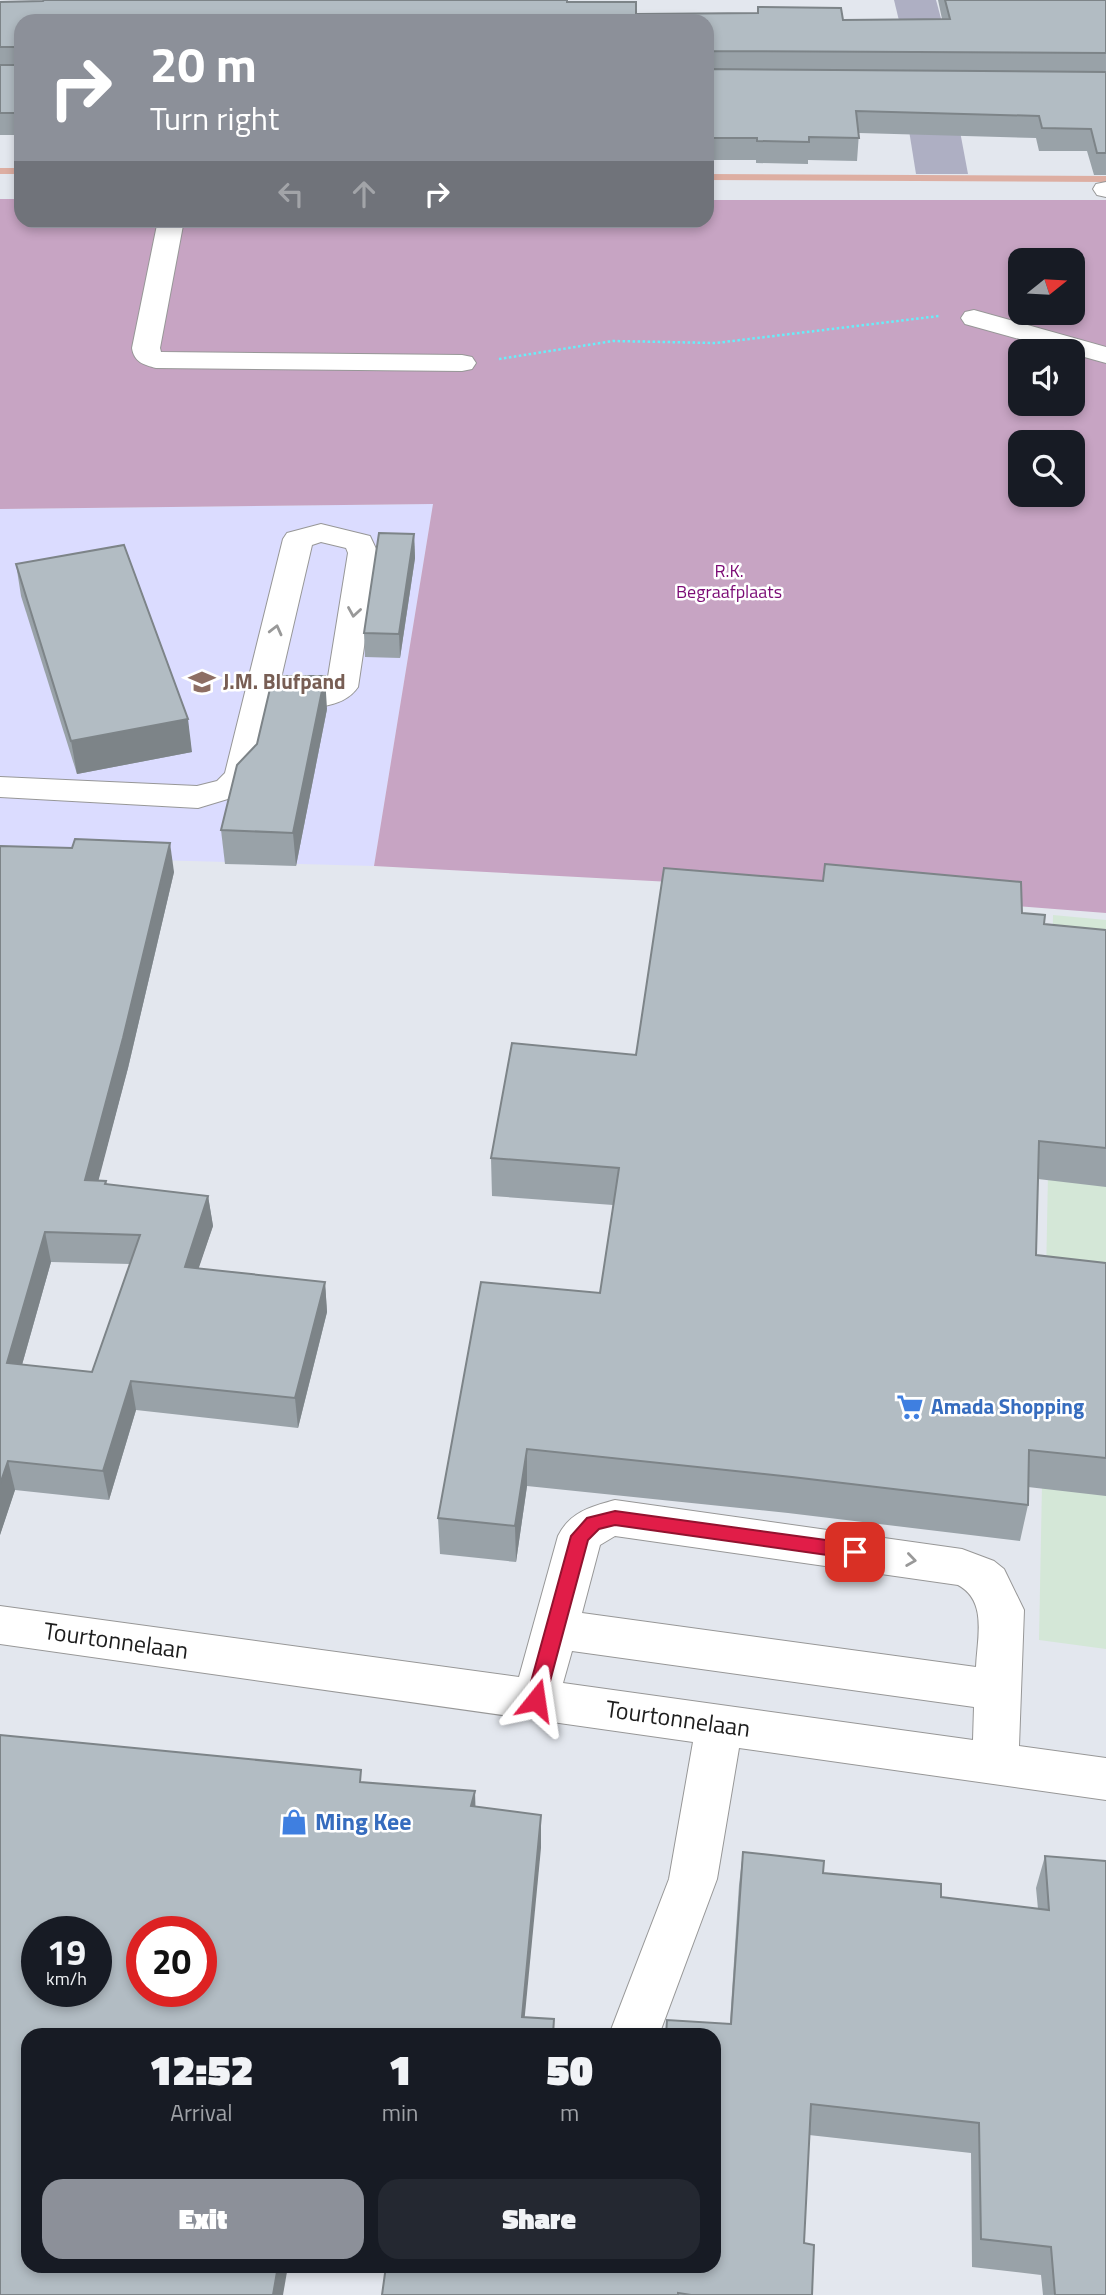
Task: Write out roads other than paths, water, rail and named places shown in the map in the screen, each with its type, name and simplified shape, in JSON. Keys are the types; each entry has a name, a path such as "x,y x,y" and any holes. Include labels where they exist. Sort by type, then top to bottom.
{"street":[{"path":"168,228 146,348 148,355 156,360 461,363"},
{"path":"974,318 1106,355"},
{"path":"0,787 198,797 229,788 241,777 260,696 298,539 321,533 359,542 363,553 342,687 337,693 323,697 260,696"},
{"path":"536,1700 580,1536 594,1524 615,1518 962,1567 982,1573 994,1588 1001,1610 995,1764"},
{"name":"Tourtonnelaan","path":"0,1625 1106,1779"},
{"path":"555,1629 998,1690"},
{"path":"637,2028 693,1879 719,1725"}],"waterway":[{"path":"0,171 14,171"},
{"path":"714,177 1106,179"}],"place":[{"name":"J.M. Blufpand","path":"202,682"},
{"name":"Amada Shopping","path":"910,1407"},
{"name":"Ming Kee","path":"294,1822"}],"park label":[{"name":"R.K. Begraafplaats","path":"729,581"}]}
